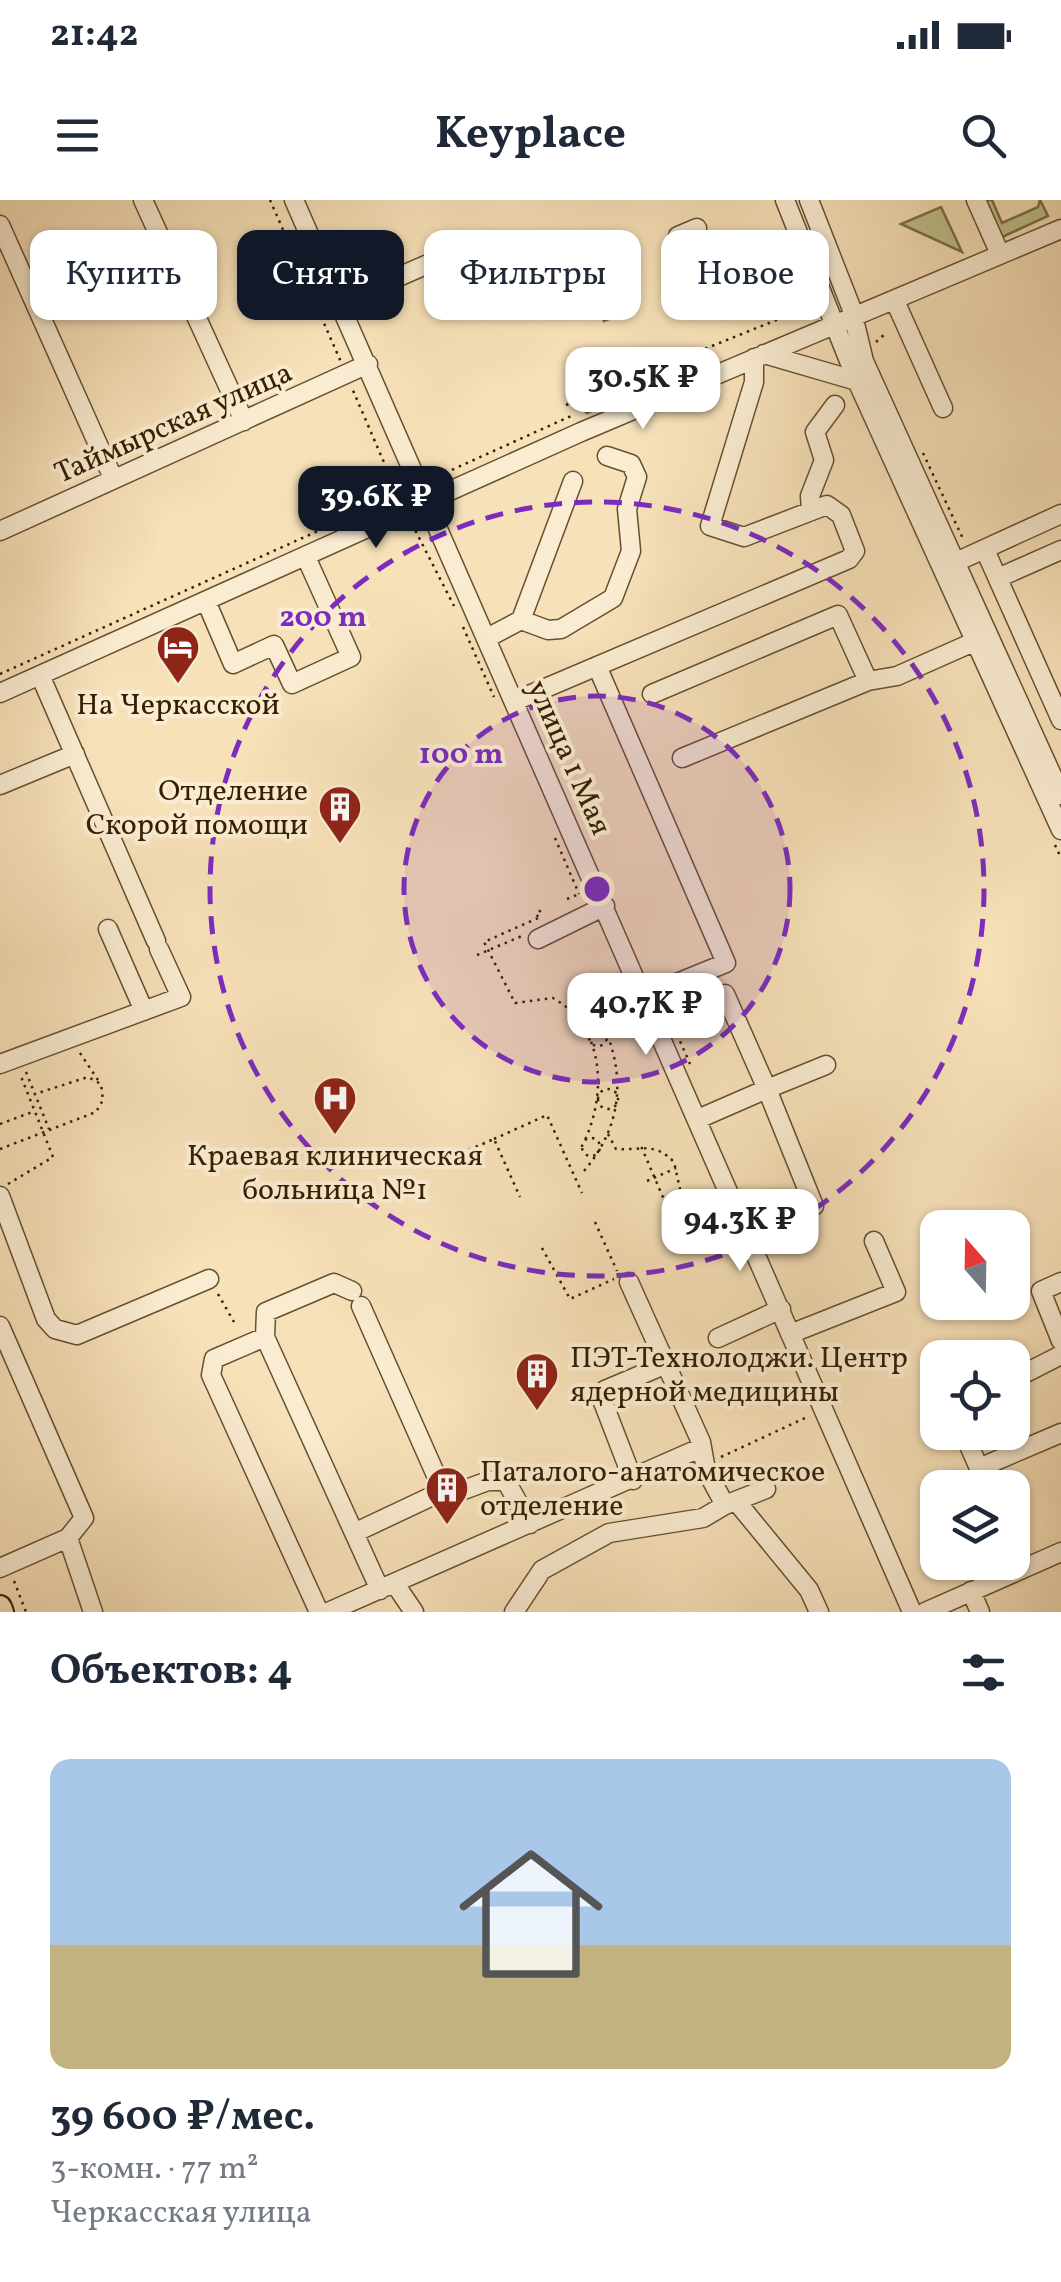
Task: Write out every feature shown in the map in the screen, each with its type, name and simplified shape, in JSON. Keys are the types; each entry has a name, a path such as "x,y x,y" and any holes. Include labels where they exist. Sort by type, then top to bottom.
{"street":[{"path":"143,200 244,421"},
{"name":"улица 1 Мая","path":"294,200 308,230"},
{"path":"784,200 857,381 1061,830"},
{"path":"809,200 854,317 864,361 1061,796"},
{"path":"976,200 1000,254"},
{"path":"0,225 113,478"},
{"path":"692,230 697,228"},
{"path":"0,693 759,356 1061,229"},
{"path":"896,301 943,408"},
{"name":"улица 1 Мая","path":"348,320 487,638 506,702 605,906 912,1612"},
{"path":"759,356 857,381"},
{"path":"506,702 849,559 855,550 841,514 828,505 744,537 710,526 759,356"},
{"name":"Таймырская улица","path":"0,531 368,364"},
{"path":"811,512 810,496 824,460 814,432 835,405"},
{"path":"521,620 548,630 562,629 613,598 631,551 628,510 637,477 631,464 607,456"},
{"path":"487,638 521,620 573,481"},
{"path":"956,562 1061,514"},
{"path":"986,550 1061,720"},
{"path":"998,578 1061,550"},
{"path":"206,601 233,664 274,645 292,684 351,657 306,557"},
{"path":"652,694 838,614 868,682"},
{"path":"682,758 868,682 898,676 976,641"},
{"path":"597,666 726,963 645,996"},
{"path":"8,1064 181,997 40,675"},
{"path":"0,785 75,754"},
{"path":"535,933 605,906"},
{"path":"108,929 115,936 144,1011"},
{"path":"725,994 814,1206"},
{"path":"698,1119 826,1065"},
{"path":"0,1192 46,1320 65,1333 77,1334 209,1280"},
{"path":"790,1334 896,1292 874,1240"},
{"path":"624,1281 664,1364 706,1470 808,1590 819,1612"},
{"path":"1061,1282 1040,1291 1061,1341"},
{"path":"414,1612 388,1587 354,1533 265,1337 266,1312 334,1283 356,1299 444,1491 450,1494 488,1481 506,1481 530,1524"},
{"path":"718,1338 780,1308"},
{"path":"0,1326 84,1518 68,1538 0,1568"},
{"path":"265,1337 214,1359 211,1375 318,1612"},
{"path":"1030,1371 1061,1355"},
{"path":"632,1480 601,1397 605,1390 664,1364"},
{"path":"1030,1447 1061,1434"},
{"path":"328,1612 700,1448"},
{"path":"971,1450 979,1468 1022,1450"},
{"path":"514,1612 542,1570 610,1533 703,1518 766,1489"},
{"path":"354,1533 444,1491"},
{"path":"68,1538 93,1612"},
{"path":"925,1612 1061,1552"},
{"path":"971,1590 980,1612"}],"path":[{"path":"0,674 398,495 270,200"},
{"path":"566,405 776,320"},
{"path":"873,346 888,332"},
{"path":"436,478 571,416"},
{"path":"410,521 456,610"},
{"path":"460,621 506,702"},
{"path":"549,824 579,894"},
{"path":"478,955 535,933 536,913 542,910"},
{"path":"538,918 484,942 515,1003 554,998 578,1020 590,1040 598,1070 598,1098 584,1142 586,1154 598,1152"},
{"path":"584,1170 608,1134 617,1100 615,1056 606,1034 594,1029 590,1040"},
{"path":"590,1040 601,1045 606,1034"},
{"path":"22,1060 50,1130"},
{"path":"0,1192 53,1156 35,1111 8,1064"},
{"path":"0,1149 101,1109 101,1084 88,1077 75,1078 35,1094"},
{"path":"598,1098 607,1089 617,1100"},
{"path":"598,1098 606,1108 617,1100"},
{"path":"0,1124 35,1111"},
{"path":"455,1156 547,1114 582,1193"},
{"path":"608,1134 616,1149 641,1146 663,1152 677,1168 680,1189 668,1209 641,1146"},
{"path":"494,1139 520,1197"},
{"path":"584,1142 595,1139 598,1152"},
{"path":"647,1181 677,1168"},
{"path":"542,1248 570,1299 624,1281 595,1222"},
{"path":"209,1280 234,1322"},
{"path":"717,1460 805,1418"}],"green space":[{"path":"983,200 992,200 1002,223 1038,207 1040,200 1048,216 1000,238"},
{"path":"941,207 962,252 901,224"},
{"path":"640,379 640,390 587,413 579,405"}],"place":[{"name":"На Черкасской","path":"178,685"},
{"name":"Отделение Скорой помощи","path":"340,845"},
{"name":"Краевая клиническая больница №1","path":"335,1136"},
{"name":"ПЭТ-Технолоджи. Центр ядерной медицины","path":"537,1412"},
{"name":"Паталого-анатомическое отделение","path":"447,1526"}]}
